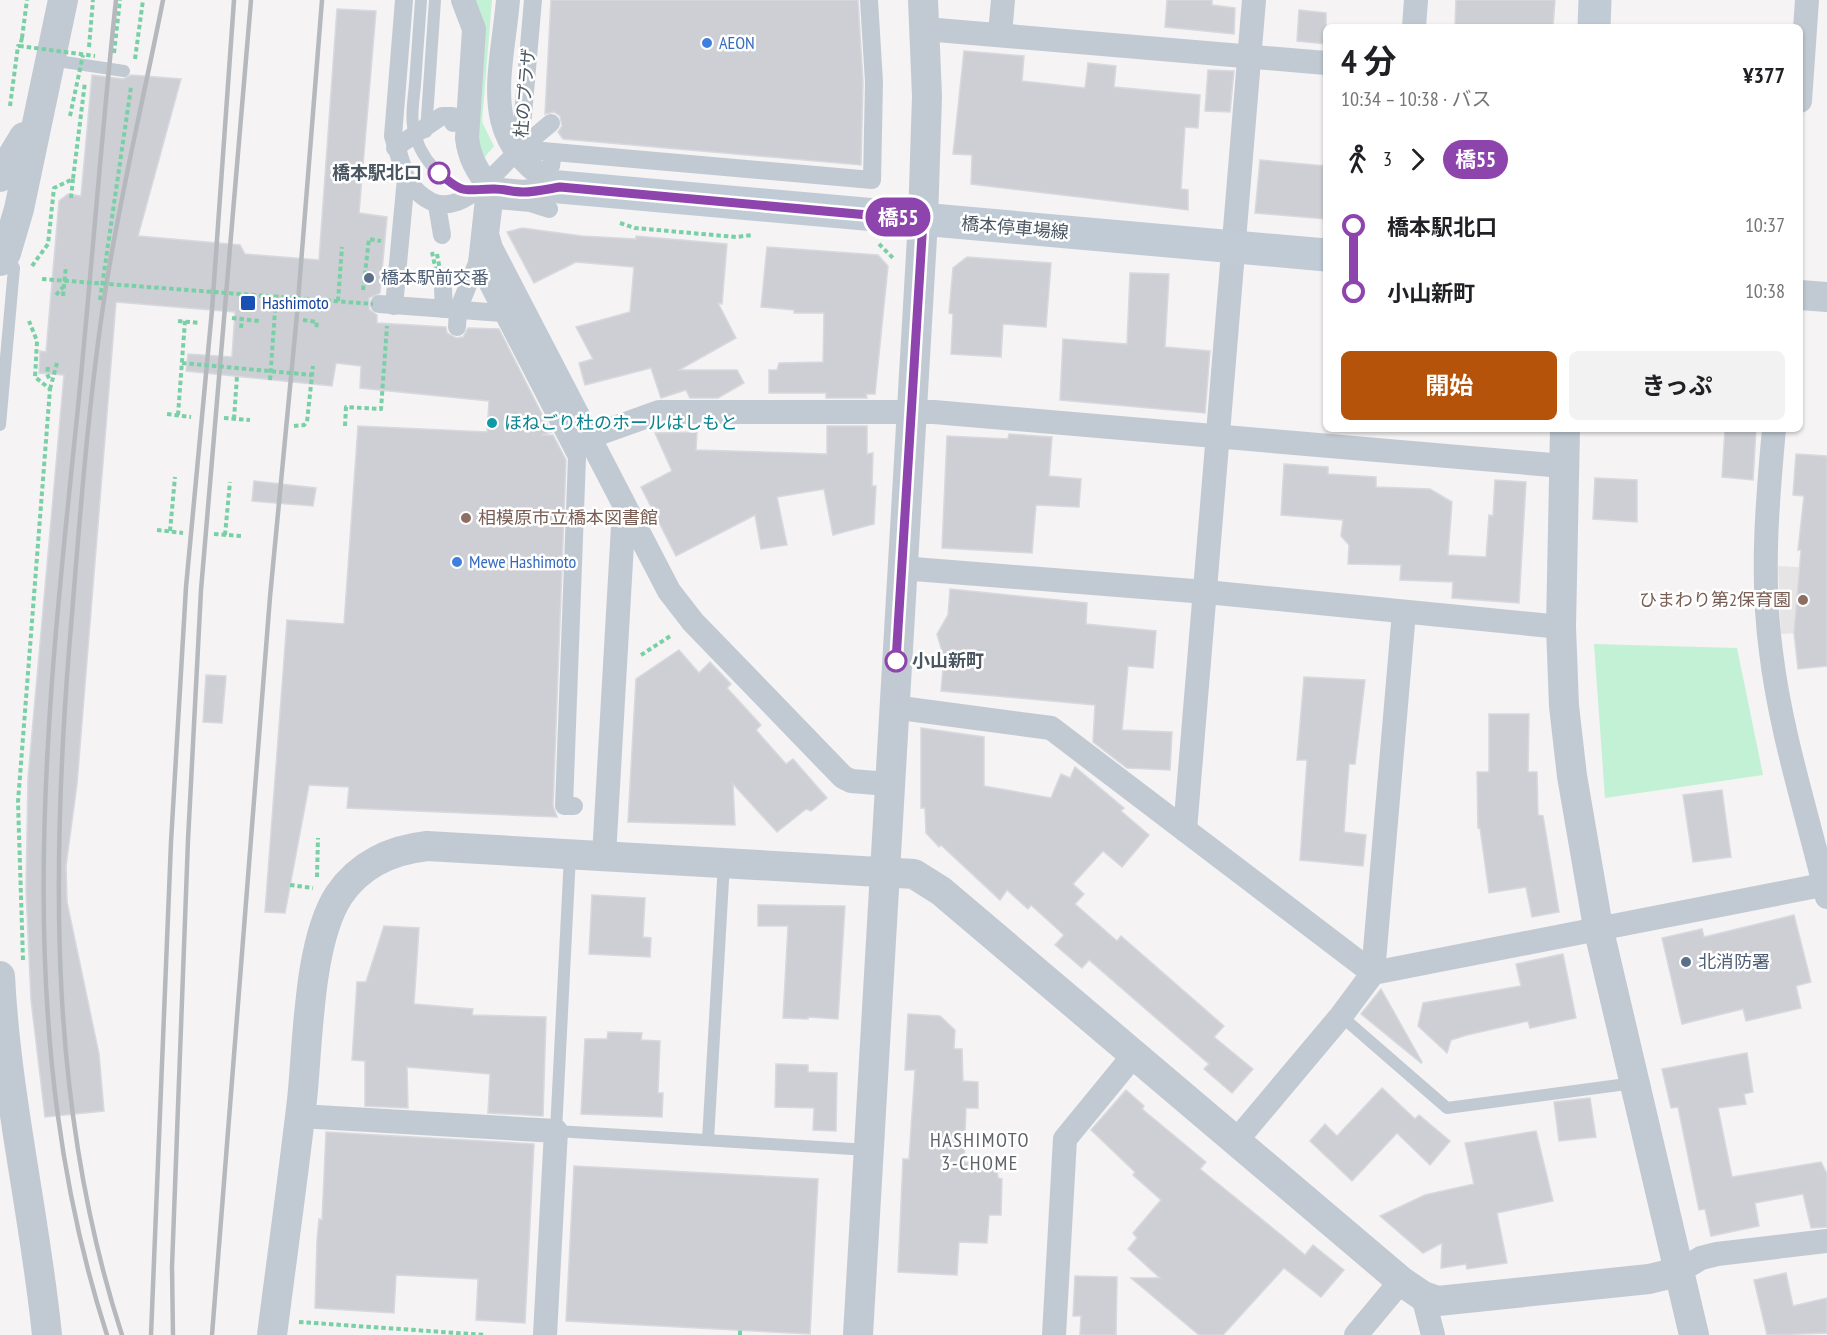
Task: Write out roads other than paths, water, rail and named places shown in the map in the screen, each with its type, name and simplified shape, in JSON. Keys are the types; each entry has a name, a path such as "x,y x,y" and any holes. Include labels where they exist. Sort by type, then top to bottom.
{"main road":[{"path":"1594,24 1595,0"},
{"name":"橋本停車場線","path":"553,179 923,220 1323,255"}],"street":[{"path":"2,254 19,209 63,0"},
{"path":"404,0 394,125 395,148 406,178 416,192 437,205 437,242"},
{"path":"463,0 474,29 468,148 488,189 488,240 669,591 693,622 843,777 851,781 888,784"},
{"path":"508,0 498,105 501,123 510,144 539,176 553,179 699,172 775,178 872,180 877,167 869,0"},
{"name":"杜のプラザ","path":"437,205 448,206 488,189 520,149 534,86 533,0"},
{"path":"1000,34 1003,0"},
{"path":"1185,830 1254,0"},
{"path":"1414,24 1416,0"},
{"path":"1803,58 1807,0"},
{"path":"858,1335 888,784 923,220 927,96 924,14 1000,34 1323,63"},
{"path":"0,177 23,140 42,96"},
{"path":"395,148 442,116 453,116 453,123"},
{"path":"551,123 520,149 553,179"},
{"path":"406,178 381,309 447,303 502,313"},
{"path":"488,189 524,192 553,179"},
{"path":"447,303 477,263 488,189"},
{"path":"477,263 577,457 564,806 574,806"},
{"path":"1803,295 1827,297"},
{"path":"589,437 659,412 912,412 1563,466"},
{"path":"1565,432 1561,627 1564,706 1572,776 1598,927 1694,1335"},
{"path":"893,707 1051,728 1373,973 1598,927 1826,889 1785,727 1771,654 1764,561 1774,432"},
{"path":"604,856 624,506"},
{"path":"901,568 1206,592 1561,627"},
{"path":"1236,1141 1341,1016 1373,973 1404,612"},
{"path":"272,1335 300,1116 315,975 324,930 338,896 355,875 390,855 427,846 914,874 941,891 1133,1056 1412,1288 1438,1301 1649,1279 1678,1272 1701,1258 1717,1254 1827,1241"},
{"path":"0,976 17,1132 47,1335"},
{"path":"1054,1335 1065,1139 1133,1056"},
{"path":"300,1116 556,1131 545,1335"},
{"path":"1356,1335 1412,1288"},
{"path":"1412,1288 1433,1335"}],"lane":[{"path":"421,0 413,125 424,154 451,184 477,192 488,189"},
{"path":"424,154 435,0"},
{"path":"50,60 88,58 123,71"},
{"path":"0,426 4,341 14,268 2,254"},
{"path":"570,854 556,1131 869,1150"},
{"path":"708,1140 724,862"},
{"path":"1341,1016 1447,1108 1634,1083"}],"railway":[{"path":"107,1335 77,1222 57,1108 46,994 44,879 47,764 55,648 116,0"},
{"path":"122,1335 98,1252 81,1167 69,1082 62,996 59,910 60,823 69,650 93,382 118,220 163,0"},
{"path":"151,1335 171,842 186,587 212,310 234,0"},
{"path":"173,1335 172,1267 188,840 201,590 251,0"},
{"path":"212,1335 270,597 297,314 322,0"}],"place":[{"name":"AEON","path":"707,43"},
{"name":"橋本駅北口","path":"439,173"},
{"name":"橋本駅前交番","path":"369,278"},
{"name":"Hashimoto","path":"248,303"},
{"name":"ほねごり杜のホールはしもと","path":"492,423"},
{"name":"相模原市立橋本図書館","path":"466,518"},
{"name":"Mewe Hashimoto","path":"457,562"},
{"name":"ひまわり第2保育園","path":"1803,600"},
{"name":"小山新町","path":"896,661"},
{"name":"北消防署","path":"1686,962"}],"district":[{"name":"HASHIMOTO 3-CHOME","path":"980,1152"}]}
